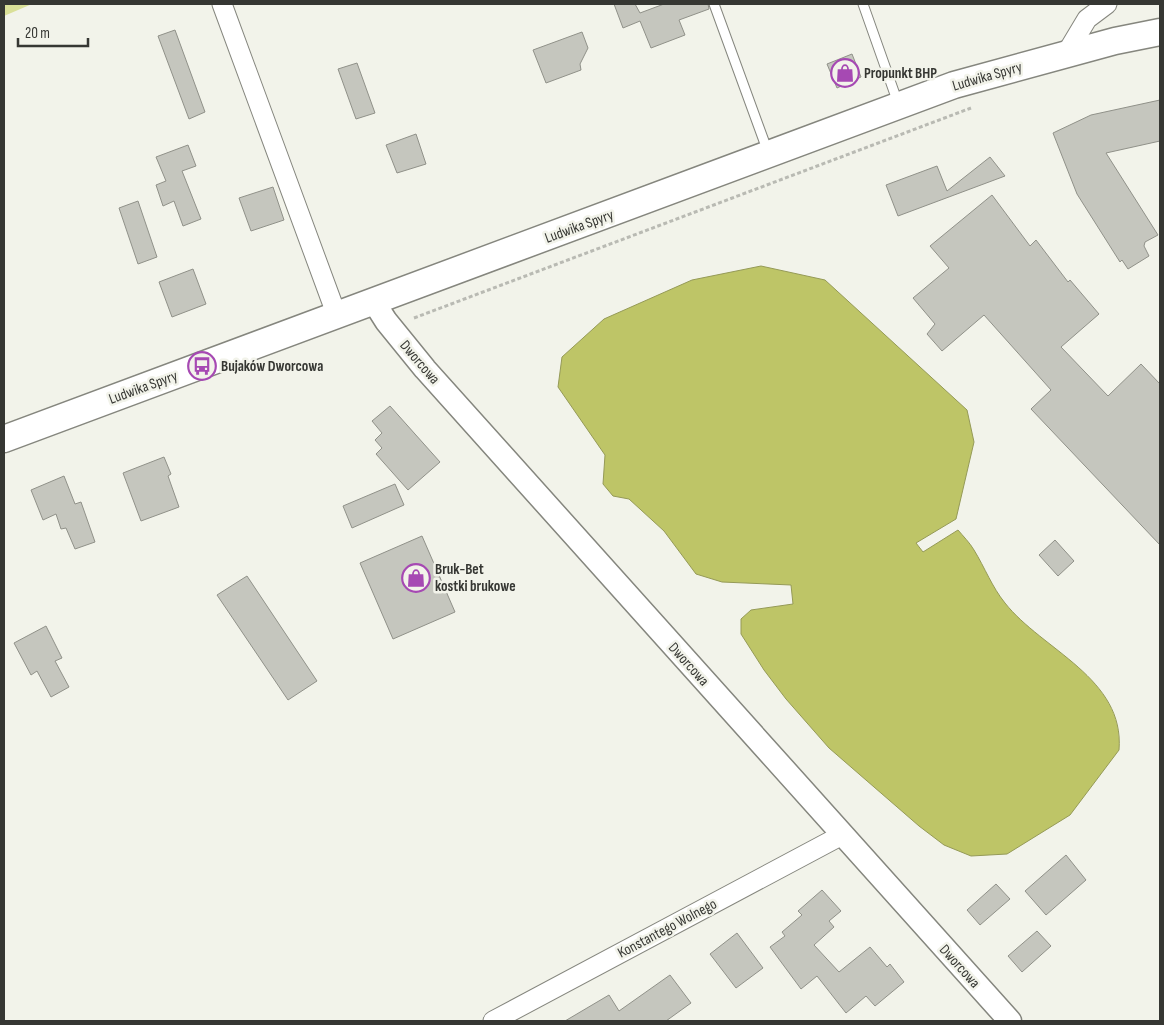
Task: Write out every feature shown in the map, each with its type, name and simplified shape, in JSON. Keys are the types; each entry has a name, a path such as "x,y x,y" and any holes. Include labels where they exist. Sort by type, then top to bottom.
{"main road":[{"name":"Ludwika Spyry","path":"4,439 954,85 1115,40 1160,32"}],"street":[{"path":"222,4 338,316"},
{"path":"1066,54 1087,19 1107,4"},
{"name":"Dworcowa","path":"374,302 386,321 425,368 1010,1021"},
{"name":"Konstantego Wolnego","path":"493,1021 842,835"}],"lane":[{"path":"714,4 768,155"},
{"path":"863,4 899,106"}],"path":[{"path":"414,318 978,106"}],"shaded area":[{"path":"4,4 32,4 4,16"},
{"path":"761,266 825,280 967,410 974,442 956,519 916,543 923,552 958,530 972,547 1005,603 1039,636 1078,667 1095,684 1109,703 1117,725 1119,750 1070,815 1007,854 971,856 944,845 919,826 829,748 786,699 764,670 741,634 741,619 751,610 793,604 791,585 722,582 696,574 664,531 629,499 613,496 603,484 605,455 558,387 562,357 604,319 692,280"}],"building":[{"path":"614,4 635,4 640,13 664,4 708,4 709,9 679,20 685,35 651,48 640,21 623,28"},
{"path":"175,30 205,112 189,119 158,36"},
{"path":"582,32 588,48 580,64 581,70 546,83 533,50"},
{"path":"852,54 861,77 837,88 827,64"},
{"path":"357,63 375,113 356,119 338,69"},
{"path":"1160,100 1160,141 1106,153 1158,235 1145,242 1144,246 1149,256 1128,269 1122,260 1120,262 1077,194 1053,133 1091,115"},
{"path":"416,134 426,164 397,173 386,145"},
{"path":"188,145 196,166 182,171 201,219 183,226 174,201 163,206 156,185 166,181 156,157"},
{"path":"990,157 1005,176 898,216 886,185 937,166 947,191"},
{"path":"273,187 284,220 251,231 239,198"},
{"path":"992,195 1030,246 1036,240 1068,282 1070,280 1099,314 1061,347 1108,396 1141,364 1160,384 1160,545 1031,409 1051,390 984,315 942,351 927,334 935,324 913,298 949,268 930,246"},
{"path":"138,201 157,257 138,264 119,208"},
{"path":"193,269 206,304 172,317 159,282"},
{"path":"390,406 440,462 408,490 376,454 382,448 375,440 382,433 372,421"},
{"path":"164,457 171,474 168,476 179,507 141,521 123,473"},
{"path":"64,476 75,504 81,502 95,542 75,549 66,528 61,529 56,514 43,520 31,490"},
{"path":"395,484 404,505 352,528 343,506"},
{"path":"422,536 455,612 393,639 360,563"},
{"path":"1055,540 1074,561 1058,576 1039,555"},
{"path":"247,576 317,681 288,700 217,595"},
{"path":"46,626 62,658 55,661 69,687 51,697 37,671 31,675 14,643"},
{"path":"1066,855 1086,880 1046,915 1025,891"},
{"path":"996,884 1010,899 980,925 967,910"},
{"path":"822,890 841,911 829,921 834,927 814,945 839,972 870,947 887,967 890,964 904,982 875,1006 866,996 846,1013 817,976 801,989 770,947 785,936 782,932 802,915 798,911"},
{"path":"1037,931 1051,946 1022,972 1008,956"},
{"path":"737,933 763,968 736,988 710,954"},
{"path":"670,975 691,1003 666,1021 565,1021 609,995 619,1011"}],"place":[{"name":"Propunkt BHP","path":"845,73"},
{"name":"Bujaków Dworcowa","path":"202,366"},
{"name":"Bruk-Bet kostki brukowe","path":"416,578"}]}
